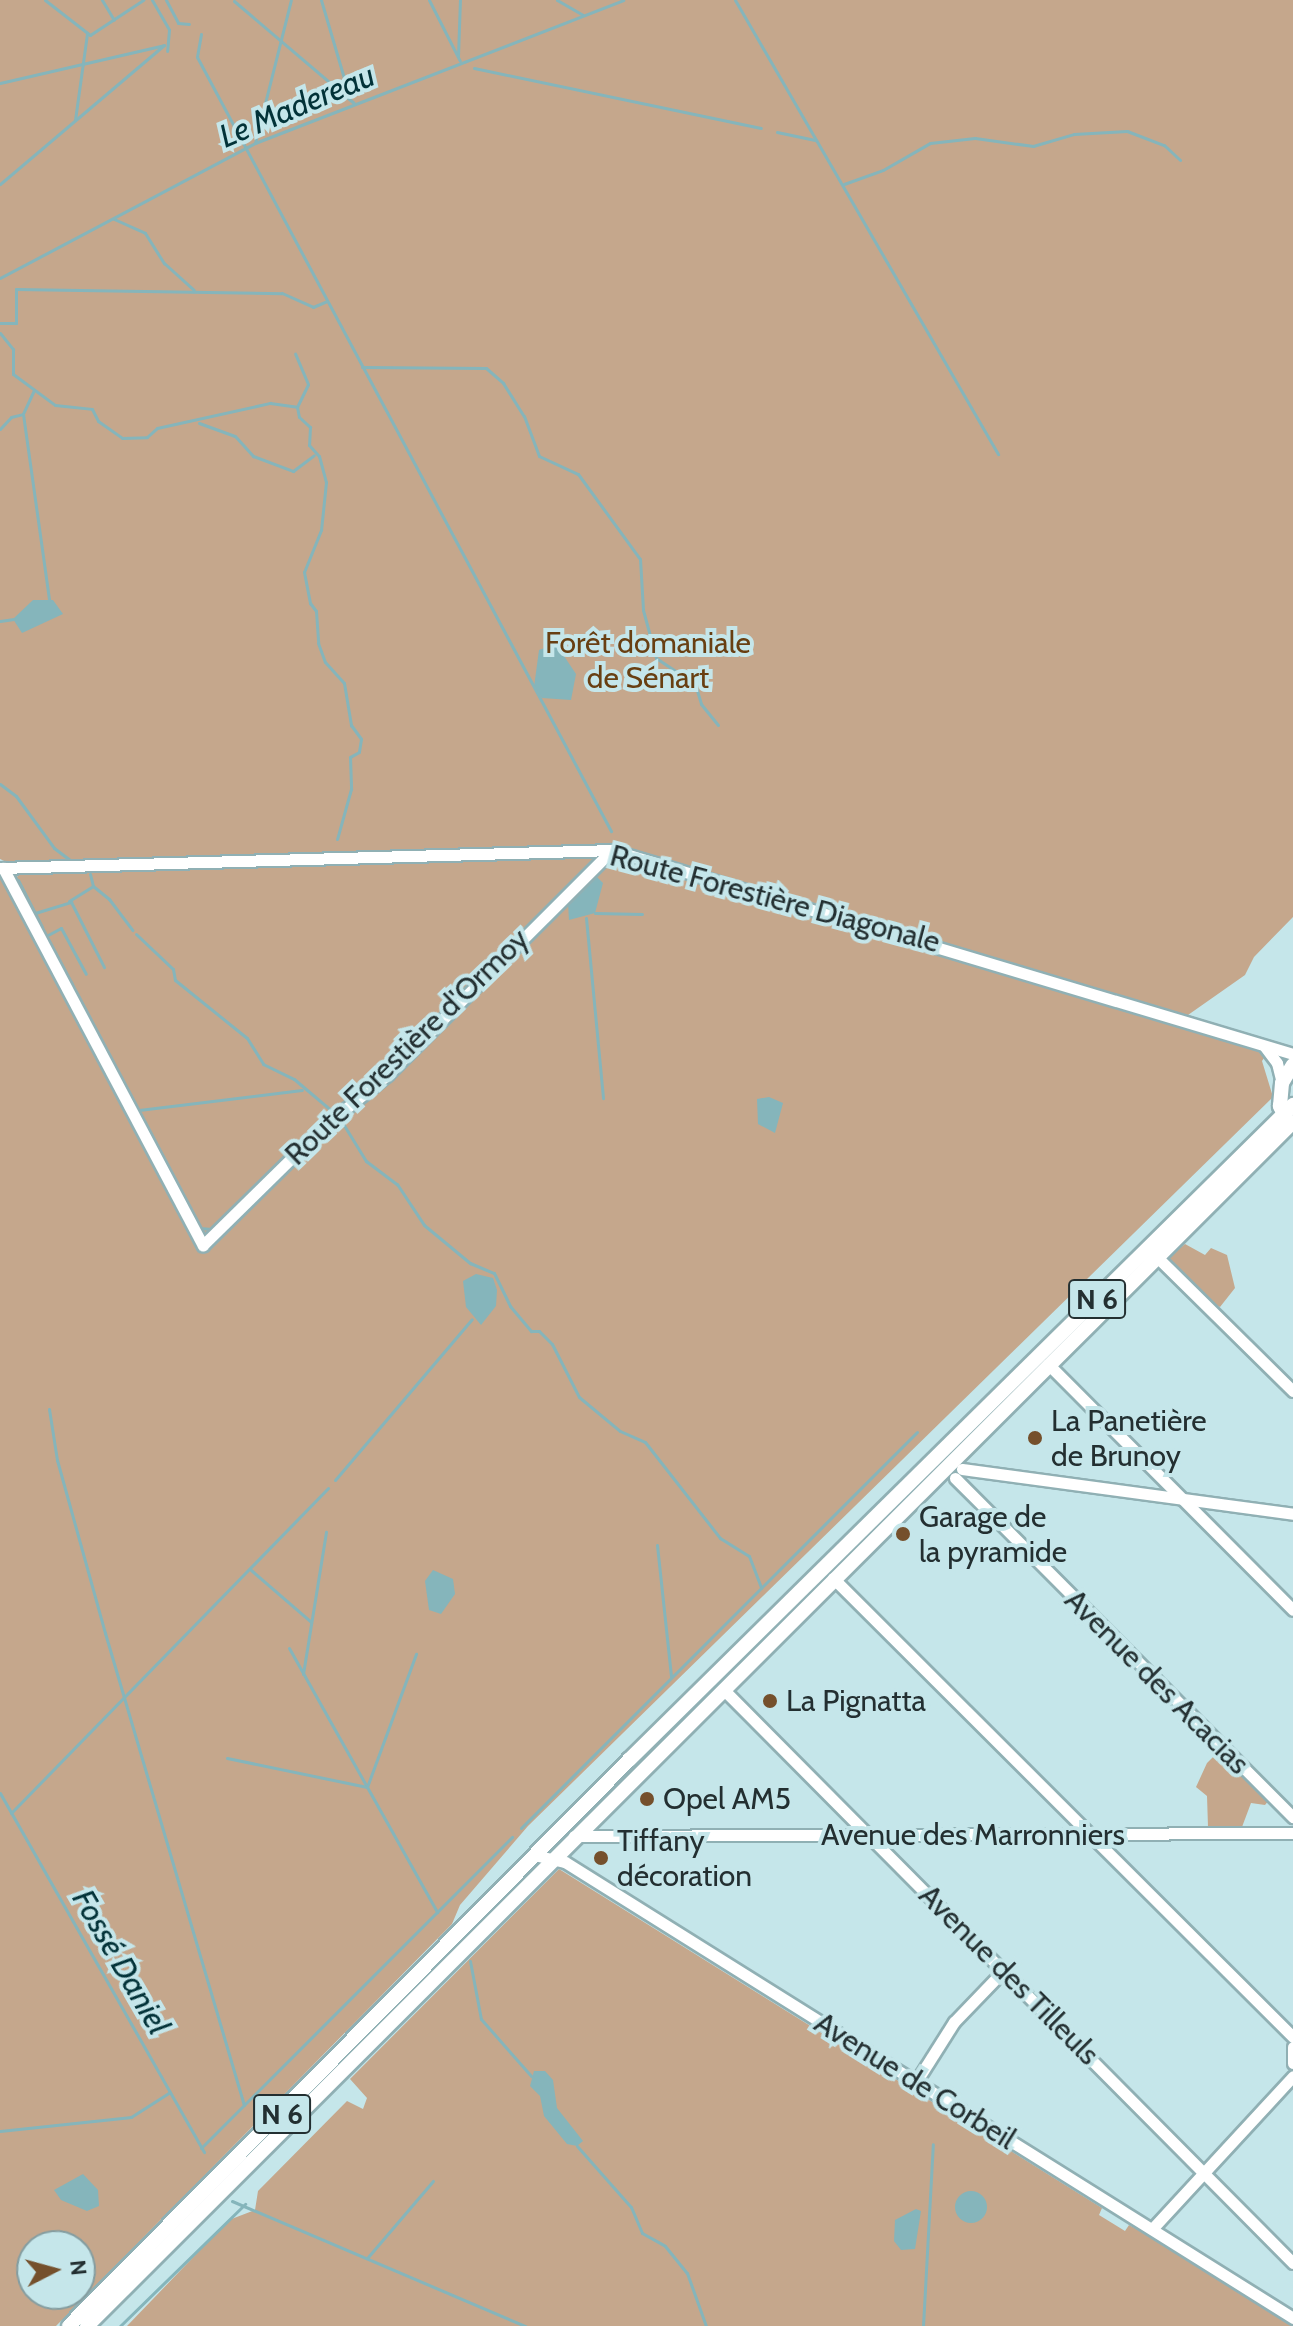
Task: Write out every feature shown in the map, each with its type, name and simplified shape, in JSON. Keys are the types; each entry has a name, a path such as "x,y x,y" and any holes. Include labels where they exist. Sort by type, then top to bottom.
{"main road":[{"path":"1291,1119 1282,1083 1293,1065"},
{"name":"N 6","path":"87,2326 554,1856 593,1813 723,1689 1157,1257 1291,1119"},
{"name":"N 6","path":"69,2326 595,1794 1291,1119"}],"street":[{"name":"Route Forestière Diagonale","path":"2,868 612,850 981,957 1293,1054"},
{"name":"Route Forestière d'Ormoy","path":"2,868 203,1245 322,1128 387,1075 612,850"},
{"path":"1265,1047 1277,1063 1282,1083"},
{"path":"1157,1257 1293,1391"},
{"path":"1048,1364 1293,1610"},
{"path":"958,1474 959,1453"},
{"path":"939,1474 1293,1514"},
{"name":"Avenue des Acacias","path":"958,1474 1293,1817"},
{"path":"833,1578 1293,2037"},
{"name":"Avenue des Tilleuls","path":"723,1689 1005,1969 1293,2263"},
{"path":"595,1794 593,1813 605,1836"},
{"name":"Avenue des Marronniers","path":"573,1836 1293,1833"},
{"name":"Avenue de Corbeil","path":"534,1855 554,1856 1293,2318"},
{"path":"916,2082 954,2022 1005,1969"},
{"path":"1293,2047 1293,2063"},
{"path":"1152,2229 1293,2076"}],"green space":[{"name":"Forêt domaniale de Sénart","path":"0,0 1293,0 1293,917 1254,957 1245,975 1188,1015 1274,1043 1262,1061 1273,1097 528,1826 460,1905 452,1924 96,2285 96,2230 16,2230 16,2310 72,2310 56,2326 0,2326 0,873 13,885 21,869 0,859"},
{"path":"1185,1244 1205,1255 1211,1248 1227,1255 1235,1288 1220,1307 1184,1287 1169,1257"},
{"path":"1219,1751 1269,1800 1265,1805 1251,1803 1242,1827 1208,1827 1207,1796 1196,1787 1207,1763"},
{"path":"559,1869 1102,2208 1099,2215 1125,2231 1129,2225 1156,2239 1293,2326 127,2326 229,2220 255,2210 258,2191 347,2101 363,2109 367,2098 350,2079"}],"water":[{"path":"33,600 53,600 63,614 22,633 13,619"},
{"path":"556,644 576,674 571,700 542,698 534,687 539,650"},
{"path":"597,877 603,883 595,913 569,920 568,903"},
{"path":"769,1097 783,1103 775,1133 758,1124 757,1099"},
{"path":"476,1274 493,1278 497,1290 496,1306 481,1325 466,1307 463,1281"},
{"path":"433,1570 453,1579 455,1594 441,1614 429,1610 425,1581"},
{"path":"534,2071 545,2071 553,2080 557,2108 583,2141 577,2146 567,2144 544,2116 540,2096 530,2086"},
{"path":"83,2174 98,2190 99,2206 87,2211 61,2200 54,2190"},
{"path":"971,2191 982,2196 987,2207 982,2218 971,2223 960,2218 955,2207 960,2196"},
{"path":"916,2209 921,2211 915,2249 901,2250 894,2241 895,2220"}],"waterway":[{"path":"45,0 90,35 143,0"},
{"path":"102,0 114,20"},
{"path":"152,0 169,30 167,51"},
{"path":"166,0 178,23 189,24"},
{"path":"255,143 291,0"},
{"path":"321,0 349,95"},
{"path":"429,0 460,61"},
{"path":"458,56 460,0"},
{"path":"557,0 583,15"},
{"name":"Le Madereau","path":"0,278 255,143 623,0"},
{"path":"735,0 998,454"},
{"path":"234,1 354,103"},
{"path":"75,120 87,33"},
{"path":"201,34 197,57 611,831"},
{"path":"0,83 164,45 0,184"},
{"path":"474,68 761,128"},
{"path":"844,184 883,170 930,143 975,138 1033,146 1074,134 1127,131 1164,145 1180,160"},
{"path":"777,132 816,140"},
{"path":"114,219 145,233 164,263 194,290"},
{"path":"0,323 16,323 16,289 282,293 313,307 327,301"},
{"path":"0,333 13,349 13,374 55,405 92,409 98,421 122,438 147,437 157,428 270,403 297,407 308,384 295,354"},
{"path":"362,367 486,368 503,383 524,416 539,456 578,474 640,559 643,610 656,658 695,684 701,704 718,725"},
{"path":"34,390 23,414 49,600"},
{"path":"297,407 299,417 310,427 309,445 319,456 326,482 321,530 304,572 310,603 316,611 318,643 325,662 344,683 351,725 361,739 359,752 350,757 351,789 337,839"},
{"path":"0,429 11,417 23,414"},
{"path":"199,423 235,436 253,456 293,471 314,455"},
{"path":"0,621 14,619"},
{"path":"0,784 16,796 54,848 70,860"},
{"path":"90,874 93,886 109,899 132,930"},
{"path":"18,880 42,927"},
{"path":"69,901 93,886"},
{"path":"35,913 71,902 104,967"},
{"path":"595,913 642,914"},
{"path":"586,918 603,1098"},
{"path":"46,936 61,928 86,974"},
{"path":"45,934 72,984"},
{"path":"136,934 173,969 175,980 247,1038 263,1064 294,1079 333,1112"},
{"path":"76,992 200,1228 211,1229"},
{"path":"139,1110 302,1090"},
{"path":"342,1122 366,1161 397,1184 424,1225 470,1263 494,1273 510,1306 531,1331 539,1331 552,1344 579,1397 620,1431 645,1442 720,1538 749,1556 761,1588"},
{"path":"335,1480 472,1319"},
{"path":"49,1409 57,1460 105,1633 244,2105"},
{"path":"521,1828 917,1432"},
{"path":"11,1813 328,1488"},
{"path":"303,1674 326,1532"},
{"path":"657,1545 671,1676"},
{"path":"251,1570 311,1622"},
{"path":"289,1648 437,1912"},
{"path":"227,1758 367,1787 416,1654"},
{"name":"Fossé Daniel","path":"0,1793 204,2152"},
{"path":"201,2148 512,1837"},
{"path":"470,1961 481,2019 531,2076"},
{"path":"0,2131 131,2117 170,2092"},
{"path":"923,2326 933,2144"},
{"path":"577,2146 631,2207 642,2233 665,2246 687,2273 706,2326"},
{"path":"368,2257 433,2181"},
{"name":"Fossé Daniel","path":"232,2201 525,2326"},
{"path":"120,2326 245,2204"}],"place":[{"name":"La Panetière de Brunoy","path":"1035,1438"},
{"name":"Garage de la pyramide","path":"903,1534"},
{"name":"La Pignatta","path":"770,1701"},
{"name":"Opel AM5","path":"647,1799"},
{"name":"Tiffany décoration","path":"601,1858"}]}
